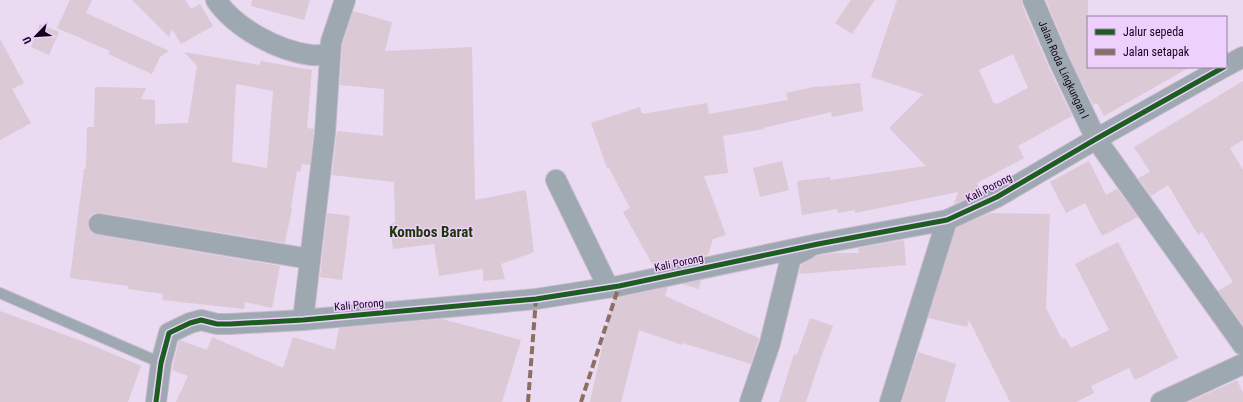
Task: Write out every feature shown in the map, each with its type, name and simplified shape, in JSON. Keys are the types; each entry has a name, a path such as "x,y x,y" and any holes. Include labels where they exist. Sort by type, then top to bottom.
{"street":[{"path":"216,0 222,10 268,42 290,50 313,55 330,54"},
{"path":"303,320 326,133 330,42 345,0"},
{"name":"Jalan Roda Lingkungan I","path":"1033,0 1059,61 1096,139 1243,345"},
{"name":"Kali Porong","path":"1227,66 1243,57"},
{"name":"Kali Porong","path":"156,402 161,363 169,333 190,323 201,320 217,324 303,320 536,299 619,286 818,244 946,220 997,197 1096,139 1223,68"},
{"path":"556,180 608,287"},
{"path":"890,402 946,220"},
{"path":"99,224 310,259"},
{"path":"750,402 770,343 791,257 818,244"},
{"path":"1160,402 1243,364"}],"lane":[{"path":"0,293 161,363"}],"building":[{"path":"70,0 92,0 86,13 169,51 160,57 152,74 108,54 110,51 57,28"},
{"path":"132,0 185,0 191,9 200,4 213,26 181,44 172,29 169,37"},
{"path":"252,0 310,0 304,20 251,6"},
{"path":"851,0 875,0 852,34 835,23"},
{"path":"897,0 1022,0 1022,5 1048,66 1072,116 1018,146 1024,158 977,183 981,192 954,204 958,192 855,213 855,210 838,213 837,209 802,215 797,181 830,177 831,180 926,166 889,128 923,94 871,77","holes":["1013,54 1028,88 997,104 994,104 979,70"]},
{"path":"1046,0 1088,0 1087,68 1188,68 1104,116 1097,103 1093,105 1069,56"},
{"path":"353,11 392,22 385,51 472,47 475,200 526,190 534,252 501,264 505,279 483,281 483,269 439,276 434,244 393,249 390,224 395,223 394,182 332,175 337,131 383,136 384,89 340,85 342,44"},
{"path":"40,24 59,32 49,55 31,47"},
{"path":"0,39 24,83 12,89 31,123 0,140"},
{"path":"184,52 260,65 261,61 312,70 307,128 314,129 310,165 302,164 300,172 297,171 285,243 101,213 95,213 90,216 88,228 91,233 97,235 280,266 272,308 245,302 244,309 162,300 163,294 128,289 128,286 70,278 84,169 86,169 87,127 94,127 95,87 146,88 141,99 155,100 155,124 188,123 197,66","holes":["236,84 273,91 267,168 232,162"]},
{"path":"1243,81 1243,140 1230,148 1243,170 1243,325 1218,291 1233,282 1202,232 1198,235 1168,185 1151,196 1138,178 1150,172 1134,147"},
{"path":"860,83 863,111 832,117 831,112 763,128 764,129 723,136 728,173 704,176 726,235 713,239 708,255 654,267 623,212 630,208 609,168 607,168 591,123 640,107 642,114 707,103 709,114 788,100 786,93 818,86"},
{"path":"782,161 789,190 760,197 753,168"},
{"path":"1089,161 1106,195 1117,189 1138,217 1102,236 1085,203 1066,213 1050,182"},
{"path":"327,213 350,216 342,280 320,277"},
{"path":"990,213 1050,214 1046,308 1062,339 1065,338 1071,348 1109,330 1075,264 1118,242 1178,358 1135,380 1129,368 1091,386 1094,393 1076,402 1010,402 969,320 967,327 928,318 956,228"},
{"path":"904,240 906,265 799,274 801,265 816,256 835,253 859,253 858,248"},
{"path":"701,280 699,289 682,284"},
{"path":"668,287 665,296 759,338 751,364 683,343 682,345 639,330 621,402 590,402 613,299"},
{"path":"0,311 87,343 141,366 128,402 0,402"},
{"path":"810,318 833,326 806,402 779,402 794,354 797,355"},
{"path":"442,319 521,340 502,402 176,402 188,376 172,370 180,340 207,350 212,337 283,368 293,337 335,350 339,328"},
{"path":"918,352 956,364 945,402 902,402"},
{"path":"1237,380 1243,393 1243,402 1189,402"}],"marked path":[{"path":"581,402 619,286"},
{"path":"528,402 536,299"}],"cycle path":[{"path":"156,402 161,363 169,333 190,323 201,320 217,324 303,320 536,299 619,286 818,244 947,220 997,197 1222,68"}],"district":[{"name":"Kombos Barat","path":"431,232"}]}
